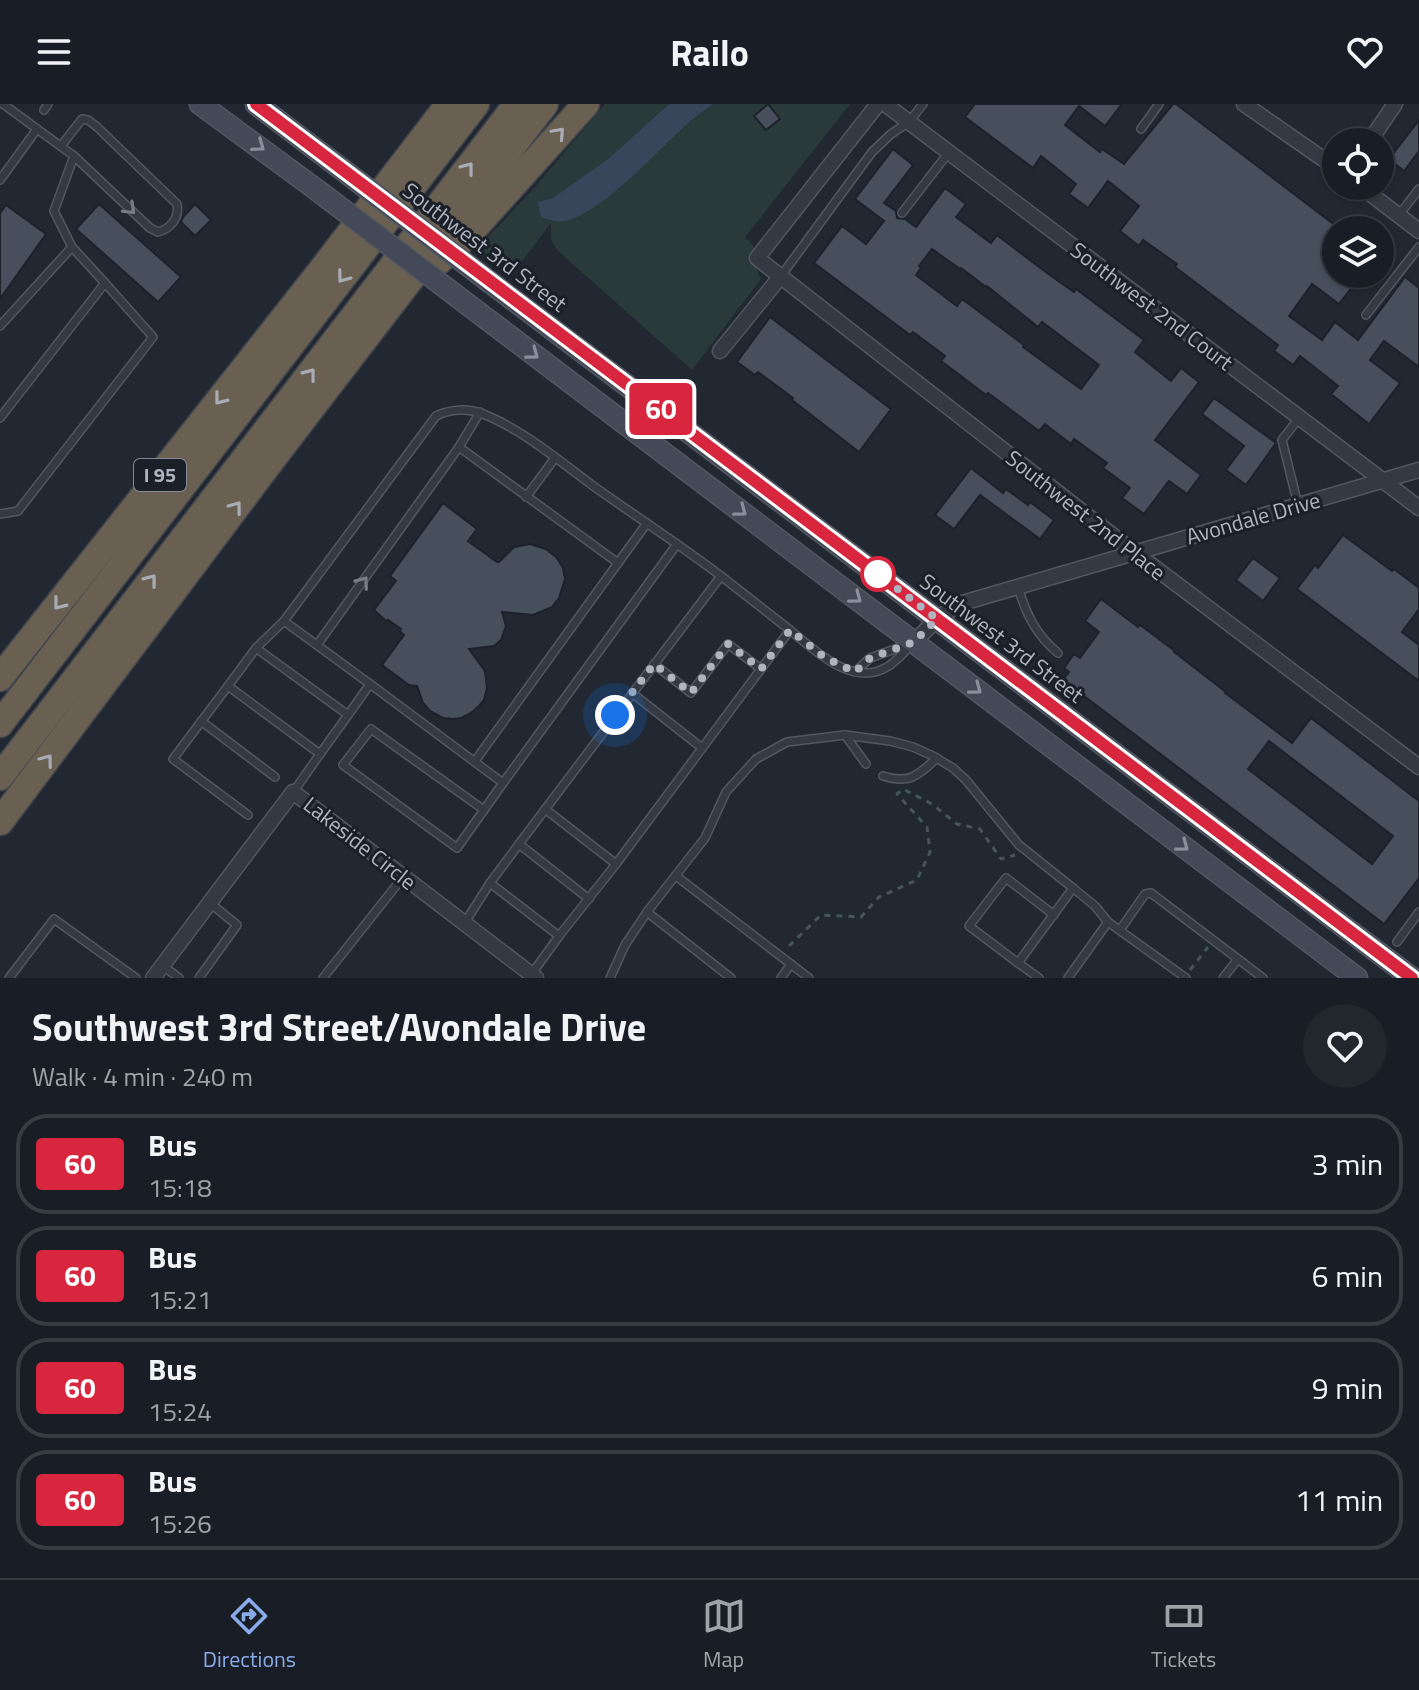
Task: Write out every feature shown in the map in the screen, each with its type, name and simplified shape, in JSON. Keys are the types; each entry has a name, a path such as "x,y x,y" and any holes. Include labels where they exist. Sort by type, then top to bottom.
{"highway":[{"path":"320,272 427,104"},
{"name":"I 95","path":"0,678 449,104"},
{"path":"0,724 476,104"},
{"path":"0,777 517,104"},
{"path":"0,822 264,470 545,104"},
{"path":"389,306 470,233 586,104"}],"street":[{"path":"200,104 1357,978"},
{"name":"Southwest 3rd Street","path":"256,104 1412,978"},
{"name":"Southwest 2nd Place","path":"878,104 757,258 1134,552 1419,767"},
{"name":"Southwest 2nd Court","path":"885,104 1419,508"},
{"path":"1244,104 1322,158"},
{"path":"1379,128 1395,104"},
{"path":"1379,200 1419,231"},
{"path":"720,351 781,276"},
{"name":"Avondale Drive","path":"914,642 937,619 959,604 1419,470"},
{"name":"Lakeside Circle","path":"153,978 293,792 534,976"}],"lane":[{"path":"3,104 74,156 150,228 158,232 171,225 178,210 177,204 88,120 82,119 61,146"},
{"path":"781,276 872,152 909,122 923,104"},
{"path":"1141,129 1159,104"},
{"path":"0,180 37,129"},
{"path":"902,213 949,152"},
{"path":"0,514 18,511 153,337 72,247 54,211 74,156"},
{"path":"1399,215 1419,189"},
{"path":"0,326 72,247"},
{"path":"1366,315 1419,247"},
{"path":"0,418 105,283"},
{"path":"248,815 173,759 256,648 284,621 436,416 454,410 480,412 505,423 721,576 824,657 855,672 879,671 914,642"},
{"path":"317,645 459,447 480,412"},
{"path":"1298,505 1282,440 1299,418"},
{"path":"459,447 618,563"},
{"path":"526,497 555,458"},
{"path":"475,761 647,523"},
{"path":"484,810 371,729 343,765 457,848 677,544"},
{"path":"464,924 490,883 721,576"},
{"path":"1018,587 1035,629 1058,653"},
{"path":"284,621 503,783"},
{"path":"534,976 559,936 790,630"},
{"path":"855,672 870,658 914,642"},
{"path":"654,664 691,693 728,644 761,669"},
{"path":"256,648 348,715"},
{"path":"293,792 370,684"},
{"path":"228,686 320,754"},
{"path":"632,693 702,748"},
{"path":"201,721 275,777"},
{"path":"845,735 866,764"},
{"path":"610,978 625,945 647,912 705,838 726,792 756,759 787,742 845,735 913,747 953,768 1019,845 1095,906 1108,922 1184,977"},
{"path":"883,776 899,781 916,776 937,758"},
{"path":"545,809 616,864"},
{"path":"519,844 589,899"},
{"path":"676,876 809,978"},
{"path":"323,978 403,877"},
{"path":"1039,978 969,926 1006,878 1054,915"},
{"path":"490,883 559,936"},
{"path":"1018,963 1073,888"},
{"path":"1120,930 1145,894 1151,893 1263,978"},
{"path":"199,978 237,925 210,903"},
{"path":"647,912 731,978"},
{"path":"1397,942 1419,912"},
{"path":"9,978 54,919 136,978"},
{"path":"1068,978 1108,922"},
{"path":"1223,978 1238,959"},
{"path":"781,978 791,964"},
{"path":"162,965 179,978"}],"path":[{"path":"789,946 821,915 861,917 879,897 917,880 930,852 927,827 897,794 903,789 932,804 957,824 980,829 1001,859 1014,854 1024,863"},
{"path":"1184,977 1213,940"}],"shaded area":[{"path":"605,104 669,104 608,159 553,198 539,202 604,199 688,123 714,104 850,104 745,237 754,246 755,263 761,279 692,370 558,251 551,240 551,223 510,277 475,251 534,188"}],"water":[{"path":"669,104 714,104 687,124 601,203 564,221 541,217 538,202 553,198 608,159"}],"building":[{"path":"768,104 780,119 766,130 754,116"},
{"path":"975,104 1122,104 1105,126 1079,106 1065,125 1100,152 1102,149 1124,164 1176,104 1323,216 1322,288 1351,288 1339,304 1312,284 1289,316 1322,340 1335,322 1358,340 1405,277 1419,288 1419,367 1384,341 1370,360 1400,383 1369,424 1331,394 1338,386 1300,356 1293,365 1274,351 1278,345 1175,267 1177,264 1143,240 1139,246 1120,231 1139,206 1108,181 1088,208 1069,194 1076,184 1041,156 1033,168 965,117"},
{"path":"1419,120 1419,151 1404,171 1394,163 1394,152"},
{"path":"893,149 913,165 884,203 896,211 897,218 905,219 916,227 945,188 966,204 956,217 991,243 997,235 1144,340 1135,352 1171,381 1181,368 1199,382 1155,440 1201,475 1187,494 1169,481 1144,514 1122,498 1130,488 1103,468 1107,463 1074,439 1071,444 1045,424 1039,431 988,393 986,395 941,361 945,356 913,332 910,335 814,263 842,226 866,244 884,221 855,199","holes":["932,249 987,286 1038,327 1042,322 1099,365 1081,389 962,299 957,306 916,275"]},
{"path":"99,204 181,277 158,302 76,229"},
{"path":"195,204 211,220 195,236 181,222"},
{"path":"6,205 46,234 0,299 0,213"},
{"path":"770,317 891,409 859,452 758,372 755,375 737,362"},
{"path":"1214,398 1276,443 1246,485 1226,470 1244,446 1202,414"},
{"path":"971,468 1003,493 1006,489 1054,520 1040,539 980,495 954,529 935,515"},
{"path":"443,503 477,529 468,541 497,562 514,547 530,544 546,549 557,558 565,579 559,598 552,607 533,615 502,612 506,626 501,640 494,646 469,649 485,671 487,688 479,706 461,718 453,719 430,711 423,703 417,686 409,685 382,665 404,635 401,629 374,610 396,581 390,576"},
{"path":"1343,535 1419,588 1419,609 1402,632 1419,645 1419,681 1297,589"},
{"path":"1253,558 1280,578 1263,601 1236,580"},
{"path":"1101,599 1175,651 1292,743 1311,718 1419,801 1419,878 1384,924 1063,680 1069,672 1064,668 1074,654 1080,658 1099,632 1085,621","holes":["1269,741 1393,836 1372,864 1248,769"]}],"bus line":[{"name":"60","path":"256,104 1412,978"}],"route":[{"path":"615,715 654,664 691,693 728,644 761,669 790,630 824,657 855,672 870,658 914,642 937,619 878,574"}]}
